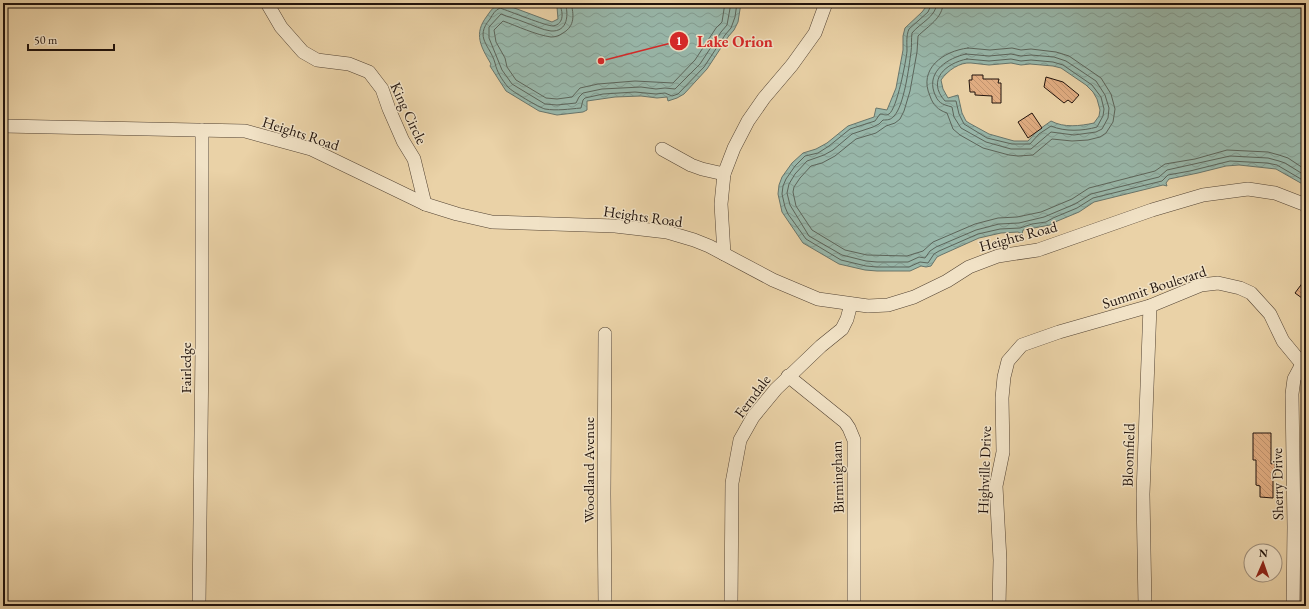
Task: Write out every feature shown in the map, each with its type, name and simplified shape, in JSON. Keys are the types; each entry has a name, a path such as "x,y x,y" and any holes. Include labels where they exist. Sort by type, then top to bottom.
{"street":[{"name":"King Circle","path":"267,3 281,27 303,52 318,60 349,64 369,72 382,89 400,134 414,159 425,204"},
{"path":"724,254 721,204 724,174 734,148 748,121 764,98 792,65 815,33 826,3"},
{"name":"Heights Road","path":"3,126 245,131 311,149 425,204 457,214 492,222 608,226 667,232 694,240 773,280 818,299 868,306 888,305 914,298 947,281 969,266 998,256 1038,250 1152,210 1203,195 1248,189 1275,192 1306,205"},
{"name":"Fairledge","path":"199,606 202,349 202,130"},
{"path":"662,149 691,165 724,174"},
{"name":"Summit Boulevard","path":"1008,361 1022,345 1060,332 1150,306 1201,285 1218,283 1240,288 1251,294 1270,314 1284,341 1304,363"},
{"name":"Ferndale","path":"731,606 732,483 740,440 753,417 776,389 821,346 842,329 847,319 851,304"},
{"name":"Bloomfield","path":"1145,606 1143,494 1150,306"},
{"name":"Woodland Avenue","path":"605,334 605,606"},
{"name":"Highville Drive","path":"999,606 1000,560 996,486 1003,452 1002,398 1004,377 1008,361"},
{"name":"Sherry Drive","path":"1293,606 1294,527 1292,394 1294,379 1304,363"},
{"name":"Birmingham","path":"788,376 845,422 854,440 854,606"}],"water":[{"path":"501,3 552,22 558,19 557,7 555,3 741,3 738,22 734,30 707,69 684,94 668,101 667,97 657,98 641,96 615,97 587,101 587,110 583,112 557,115 539,111 506,91 490,66 491,64 484,52 480,40 480,29 491,10 496,5"},
{"path":"929,3 1306,3 1306,186 1276,169 1239,165 1226,166 1169,179 1166,183 1167,186 1163,185 1094,202 1079,212 1050,225 1023,230 1022,234 1018,232 1001,233 979,238 937,257 931,266 921,266 910,271 877,271 839,264 803,243 782,212 778,194 779,185 782,177 792,163 803,153 816,149 827,143 848,126 874,117 876,108 887,110 896,88 903,50 903,36 905,28","holes":["967,63 989,65 1011,63 1061,68 1086,85 1093,92 1100,110 1099,116 1094,123 1078,126 1061,125 1051,121 1037,131 1028,141 1014,141 989,134 966,121 962,113 958,95 948,98 943,89 941,80 947,73 959,65"]}],"building":[{"path":"972,75 983,75 983,79 999,79 998,83 1001,83 1001,103 992,103 992,96 975,95 975,92 970,92 969,80 972,80"},
{"path":"1046,77 1063,82 1079,95 1072,103 1068,100 1064,103 1044,87"},
{"path":"1032,113 1042,128 1028,138 1018,122"},
{"path":"1306,278 1306,301 1295,293"},
{"path":"1253,433 1271,433 1271,464 1275,463 1275,476 1273,476 1273,498 1260,497 1260,486 1256,485 1256,460 1253,460"}],"place":[{"name":"Lake Orion","path":"601,61"}]}
